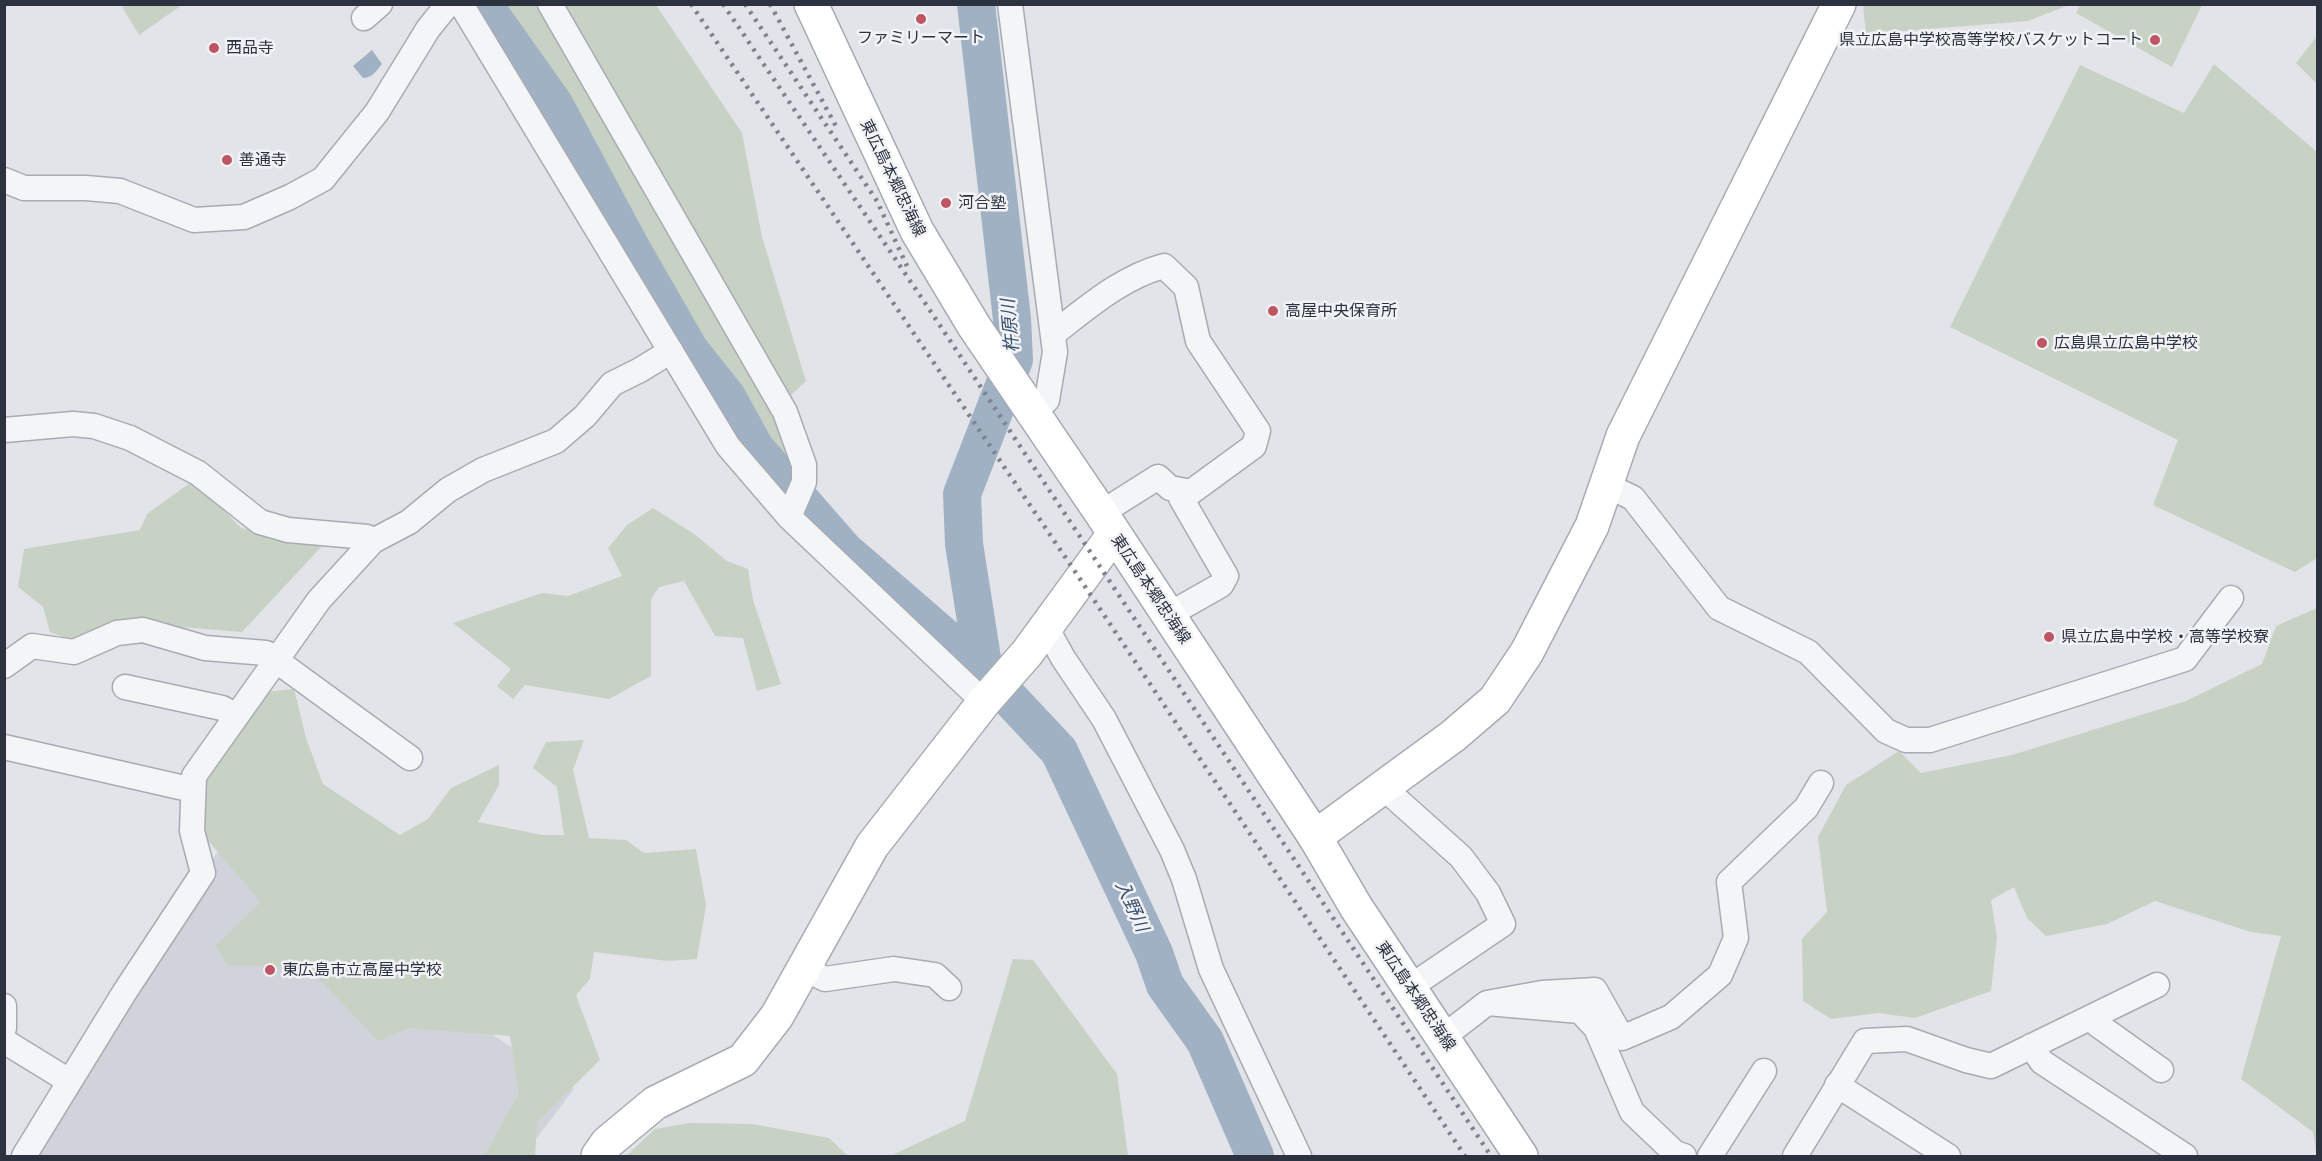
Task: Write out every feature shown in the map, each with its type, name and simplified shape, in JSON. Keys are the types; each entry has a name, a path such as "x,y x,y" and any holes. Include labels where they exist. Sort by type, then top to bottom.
{"street":[{"path":"4,180 24,188 86,188 120,191 194,220 244,217 290,197 323,179 377,112 428,29 450,4"},
{"path":"461,4 728,446 790,514 984,702"},
{"path":"550,4 785,412 804,460 804,482 790,514"},
{"name":"東広島本郷忠海線","path":"812,4 917,231 974,326 1315,837 1356,907 1521,1156"},
{"path":"1010,4 1055,352 1047,400 1034,413"},
{"path":"1315,837 1453,736 1495,700 1527,652 1592,525 1623,436 1839,4"},
{"path":"598,1156 607,1143 655,1103 742,1060 777,1016 872,846 984,702 1027,653 1046,627 1108,524 1158,477 1170,488 1191,492 1254,446 1258,431 1198,341 1186,287 1164,266 1149,270 1106,294 1053,334"},
{"path":"24,1156 69,1081 202,873 192,831 194,776 319,600 373,541 409,522 448,490 483,470 556,441 585,416 612,384 671,351"},
{"path":"4,430 73,424 94,426 130,438 198,473 260,522 288,530 368,537 373,541"},
{"path":"1606,485 1634,498 1719,608 1808,652 1886,731 1906,740 1930,740 2185,659 2231,598"},
{"path":"1168,615 1221,585 1226,576 1181,498 1180,490"},
{"path":"1046,627 1104,719 1173,850 1211,969 1299,1156"},
{"path":"4,666 32,646 74,652 117,633 143,630 205,648 266,653 410,758"},
{"path":"125,687 222,708 235,716"},
{"path":"4,747 193,790"},
{"path":"1443,1037 1487,1003 1540,1000 1594,990 1622,1038 1671,1017 1720,975 1736,938 1729,882 1806,808 1821,783"},
{"path":"1384,788 1461,857 1488,893 1503,924 1410,987"},
{"path":"803,968 825,979 894,969 935,975 949,988"},
{"path":"1795,1156 1865,1041 1907,1040 1990,1066 2157,985"},
{"path":"1540,1000 1580,1011 1596,1028 1632,1112 1675,1153 1684,1156"},
{"path":"4,1006 6,1025 4,1028"},
{"path":"2091,1017 2098,1025 2161,1070"},
{"path":"4,1041 69,1081"},
{"path":"2031,1046 2042,1062 2185,1156"},
{"path":"1710,1156 1764,1071"},
{"path":"1837,1085 1948,1156"}],"shaded area":[{"name":"東広島市立高屋中学校","path":"218,851 574,1089 523,1156 28,1156"}],"green space":[{"path":"1863,4 2069,5 2028,21 1866,34"},
{"name":"県立広島中学校高等学校バスケットコート","path":"2081,4 2202,5 2172,67 2076,13"},
{"path":"121,5 182,5 139,35"},
{"path":"498,5 656,5 742,133 762,237 806,381 780,405 804,465 791,479 649,260 569,112"},
{"path":"2317,36 2317,84 2296,63"},
{"path":"2214,64 2317,152 2317,558 2295,572 2153,505 2178,440 1950,327 2080,65 2184,113"},
{"path":"194,480 241,528 322,546 242,632 143,624 79,643 50,632 43,607 18,587 24,549 140,530 147,514"},
{"path":"653,508 694,534 727,561 748,569 753,600 781,684 757,691 743,638 715,636 684,581 659,587 651,599 651,676 609,699 525,685 513,699 497,686 511,669 453,623 542,593 568,596 622,576 608,548 627,525"},
{"path":"2317,608 2317,1156 2313,1132 2241,1079 2281,936 2251,932 2155,901 2107,924 2046,936 2027,918 2014,887 1991,900 1997,937 1991,991 1915,1018 1878,1013 1831,1019 1803,1001 1802,939 1827,912 1818,837 1846,785 1899,751 1921,773 2012,755 2186,701 2262,664 2276,626"},
{"path":"294,689 306,738 323,784 400,835 428,819 451,788 499,765 499,785 478,822 542,835 564,835 557,787 533,768 546,742 584,740 573,770 589,838 626,840 644,853 696,849 706,905 697,959 668,961 594,952 590,979 576,995 600,1060 537,1122 535,1156 484,1156 519,1093 510,1036 408,1028 378,1041 311,970 228,965 215,946 261,902 205,837 203,780 266,692"},
{"path":"1013,959 1033,960 1117,1074 1128,1156 899,1156 894,1154 965,1121"},
{"path":"690,1123 752,1124 829,1138 848,1156 626,1156 655,1129"}],"water":[{"path":"372,50 382,64 376,72 363,78 353,66"}],"waterway":[{"name":"入野川","path":"483,4 554,104 630,246 689,349 727,397 755,448 844,550 984,671 1059,751 1154,953 1165,985 1205,1041 1255,1156"},
{"name":"杵原川","path":"976,4 1012,319 1014,360 962,494 964,544 984,671"}],"railway":[{"path":"691,4 1080,579 1465,1156"},
{"path":"723,4 923,300 1491,1156"},
{"path":"745,4 877,201 907,266"},
{"path":"770,4 838,130"}],"place":[{"name":"ファミリーマート","path":"921,19"},
{"name":"県立広島中学校高等学校バスケットコート","path":"2155,40"},
{"name":"西品寺","path":"214,48"},
{"name":"善通寺","path":"227,160"},
{"name":"河合塾","path":"946,203"},
{"name":"高屋中央保育所","path":"1273,311"},
{"name":"広島県立広島中学校","path":"2042,343"},
{"name":"県立広島中学校・高等学校寮","path":"2049,637"},
{"name":"東広島市立高屋中学校","path":"270,970"}]}
